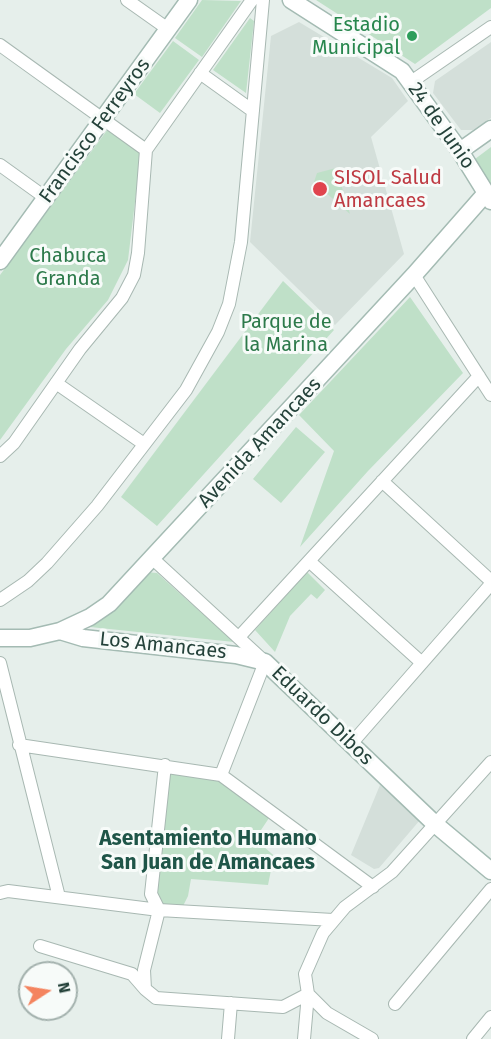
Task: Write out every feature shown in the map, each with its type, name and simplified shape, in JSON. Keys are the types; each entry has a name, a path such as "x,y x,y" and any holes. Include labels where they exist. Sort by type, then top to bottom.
{"street":[{"path":"128,0 168,29"},
{"name":"Francisco Ferreyros","path":"0,261 189,0"},
{"path":"0,456 14,443 56,383 122,298 134,275 146,150 252,0"},
{"path":"0,600 28,581 48,563 97,506 186,390 218,332 229,304 241,242 263,0"},
{"name":"24 de Junio","path":"291,0 402,71 460,151 488,197"},
{"path":"411,82 491,27"},
{"path":"0,45 146,150"},
{"path":"200,73 253,111"},
{"path":"460,151 491,129"},
{"path":"0,165 46,198"},
{"name":"Avenida Amancaes","path":"0,638 30,638 60,631 90,617 109,603 153,559 488,197"},
{"path":"414,275 491,395"},
{"path":"239,637 479,376"},
{"path":"56,383 144,444"},
{"path":"351,744 491,582 382,481"},
{"name":"Eduardo Dibos","path":"153,559 239,637 435,824 491,872"},
{"path":"309,561 422,663"},
{"name":"Los Amancaes","path":"60,631 83,638 236,655 265,662"},
{"path":"221,775 265,662"},
{"path":"0,663 59,897"},
{"path":"19,745 221,775 373,887"},
{"path":"304,1039 308,994 305,974 323,933 345,907 392,872 491,762"},
{"path":"145,989 144,970 159,910 151,894 165,765"},
{"path":"395,1004 491,890"},
{"path":"0,892 159,910 333,920"},
{"path":"40,946 132,974 156,998 283,1007 308,994"},
{"path":"308,994 327,1012 372,1039"},
{"path":"228,1039 231,1003"},
{"path":"473,1039 491,1017"}],"shaded area":[{"name":"SISOL Salud Amancaes","path":"299,22 392,78 408,101 371,137 404,254 335,325 250,242 271,36"},
{"path":"491,42 491,118 473,130 461,130 433,93 435,81"},
{"path":"380,785 420,820 379,868 374,869 351,855"}],"green space":[{"path":"202,0 241,1 202,57 175,38"},
{"name":"Estadio Municipal","path":"316,0 491,0 491,8 415,64"},
{"path":"250,18 254,21 246,93 213,70"},
{"path":"173,41 199,60 160,113 134,94"},
{"name":"Chabuca Granda","path":"108,129 141,152 128,260 108,300 66,349 0,440 0,275"},
{"path":"491,147 491,184 475,159"},
{"path":"336,168 350,214 314,182 317,173"},
{"name":"Parque de la Marina","path":"283,281 334,330 157,526 121,497"},
{"path":"410,297 463,373 368,471 300,547 334,451 299,415"},
{"path":"296,427 325,452 281,503 253,479"},
{"path":"146,572 157,573 234,642 90,627"},
{"path":"307,572 325,590 317,599 311,594 290,616 275,652 255,630"},
{"path":"169,769 220,778 269,818 255,839 279,860 271,870 268,885 191,879 188,896 183,906 163,905 157,898 155,876"}],"place":[{"name":"Estadio Municipal","path":"412,36"},
{"name":"SISOL Salud Amancaes","path":"320,189"}],"district":[{"name":"Asentamiento Humano San Juan de Amancaes","path":"208,851"}]}
